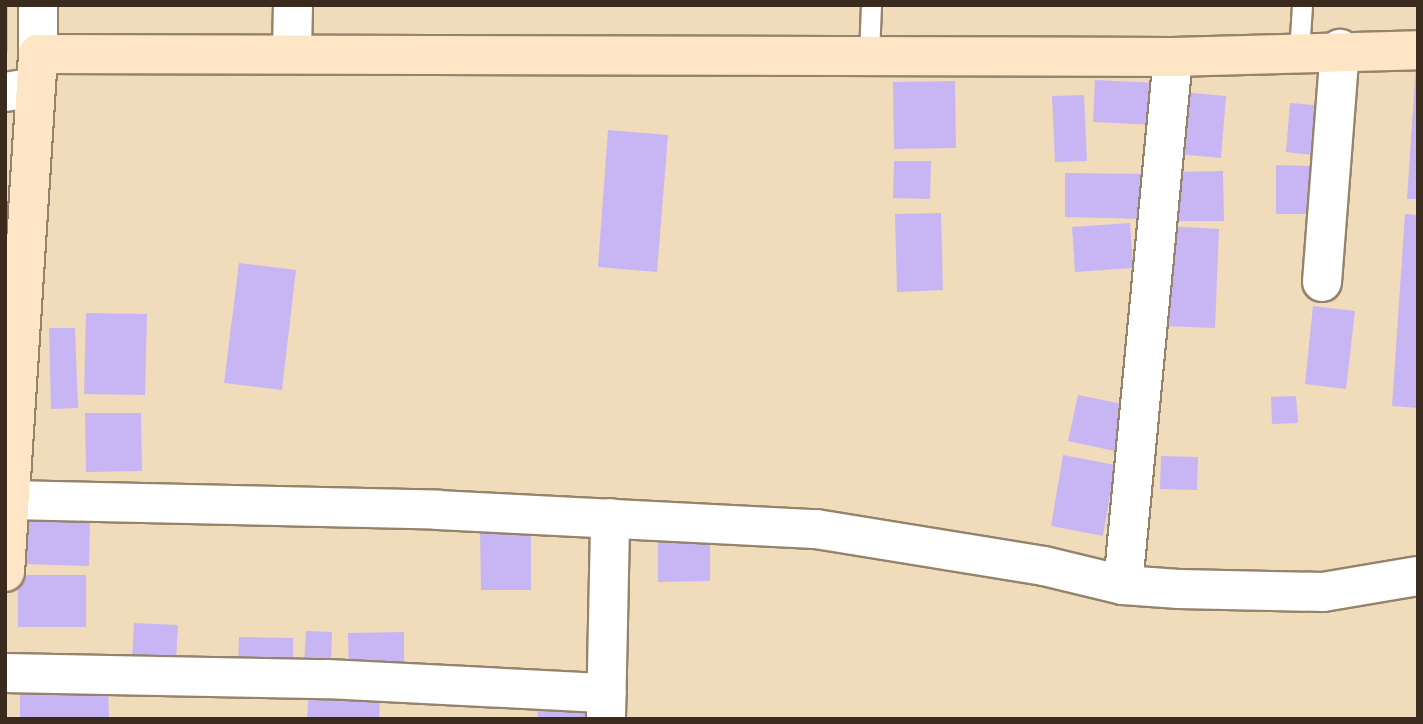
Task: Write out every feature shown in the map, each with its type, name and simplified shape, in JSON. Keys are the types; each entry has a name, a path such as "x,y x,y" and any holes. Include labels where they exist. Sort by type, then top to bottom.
{"street":[{"path":"5,572 26,78 38,5"},
{"path":"292,52 293,5"},
{"path":"26,78 292,52 1173,57 1340,49 1418,50"},
{"path":"1322,282 1340,49"},
{"path":"1124,585 1173,57"},
{"path":"10,500 610,518 816,529 1044,566 1124,585 1323,592 1418,576"},
{"path":"5,673 327,680 607,706 610,518"}],"lane":[{"path":"869,55 871,5"},
{"path":"1299,52 1302,5"}],"building":[{"path":"5,7 8,7 8,52 5,52"},
{"path":"1416,64 1418,199 1407,199"},
{"path":"1095,80 1158,83 1156,125 1093,122"},
{"path":"955,81 956,148 894,149 893,82"},
{"path":"1182,92 1226,96 1221,158 1177,154"},
{"path":"1084,95 1087,161 1055,162 1052,96"},
{"path":"1290,103 1326,106 1322,156 1286,152"},
{"path":"608,130 668,135 657,272 598,267"},
{"path":"894,161 931,161 930,199 893,198"},
{"path":"1276,165 1310,166 1310,214 1276,214"},
{"path":"1223,171 1224,221 1175,221 1174,172"},
{"path":"1065,173 1149,174 1149,219 1065,217"},
{"path":"941,213 943,290 897,292 895,214"},
{"path":"1405,214 1418,215 1418,408 1392,406"},
{"path":"1130,223 1133,268 1075,272 1072,227"},
{"path":"1168,226 1219,229 1215,328 1163,326"},
{"path":"239,263 296,270 282,390 224,383"},
{"path":"1313,306 1355,311 1346,389 1305,384"},
{"path":"86,313 147,314 145,395 84,394"},
{"path":"49,328 75,328 78,408 51,409"},
{"path":"1078,395 1128,405 1119,452 1068,441"},
{"path":"1296,396 1298,423 1272,424 1271,397"},
{"path":"85,413 141,413 142,471 86,472"},
{"path":"1063,455 1115,465 1103,536 1051,526"},
{"path":"1161,456 1198,457 1197,490 1160,489"},
{"path":"26,515 90,516 89,566 25,564"},
{"path":"480,530 531,530 531,590 481,590"},
{"path":"658,539 710,539 710,581 658,582"},
{"path":"18,575 86,575 86,627 18,627"},
{"path":"134,623 178,625 176,661 132,659"},
{"path":"306,631 332,632 331,666 304,665"},
{"path":"404,632 404,672 349,673 348,633"},
{"path":"239,637 293,638 293,665 238,663"},
{"path":"20,686 108,686 109,717 20,718"},
{"path":"309,693 380,699 379,719 307,719"},
{"path":"588,701 589,719 538,719 537,704"}]}
